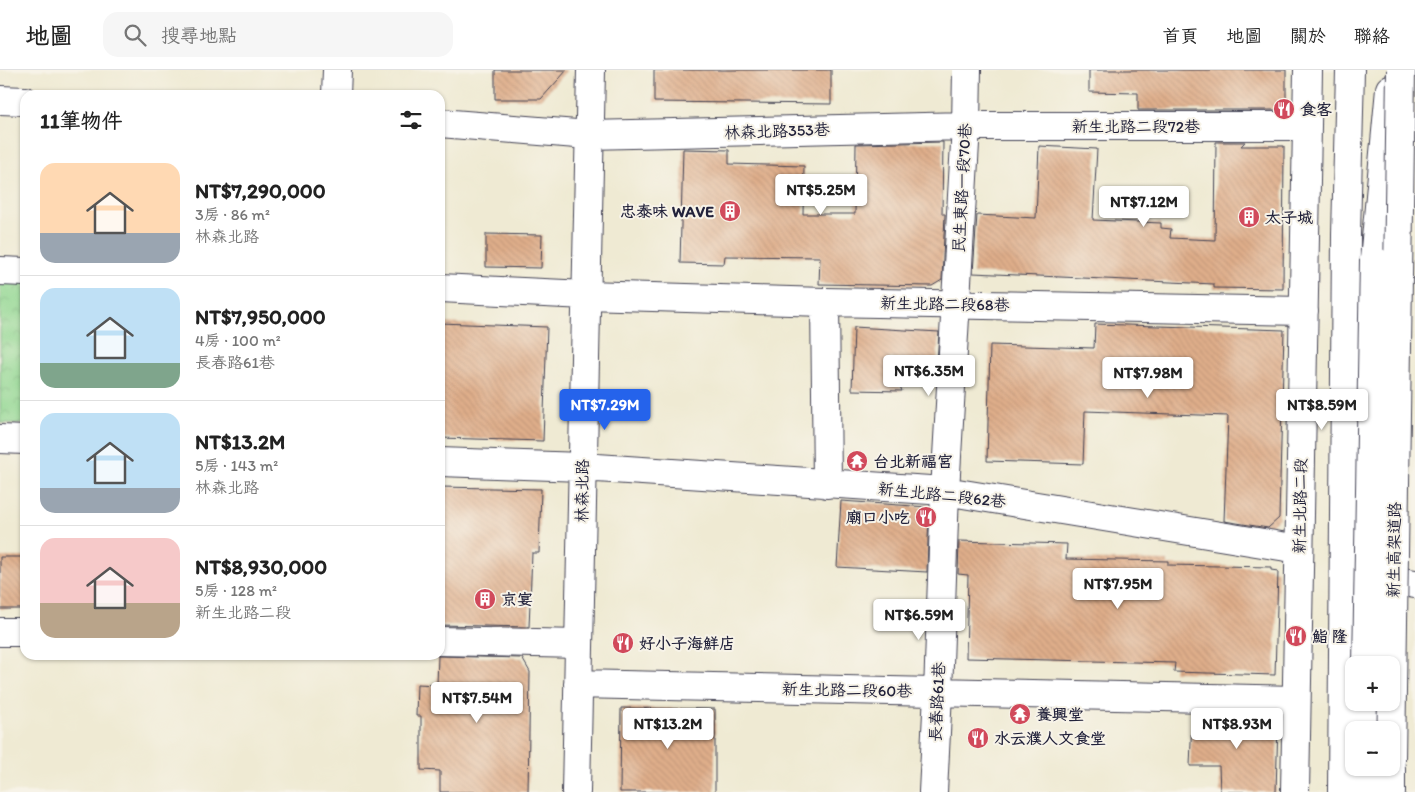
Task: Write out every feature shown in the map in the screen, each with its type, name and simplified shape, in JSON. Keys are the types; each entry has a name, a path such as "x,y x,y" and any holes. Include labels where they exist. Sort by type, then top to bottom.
{"main road":[{"path":"336,90 337,70"},
{"name":"林森北路","path":"576,792 590,70"},
{"name":"民生東路一段70巷","path":"945,491 966,126 967,70"},
{"name":"新生北路二段","path":"1294,792 1308,70"},
{"path":"1342,792 1346,236 1350,70"},
{"path":"1367,656 1374,260 1392,70"},
{"name":"新生高架道路","path":"1392,721 1401,70"},
{"path":"0,100 20,101"},
{"name":"林森北路353巷","path":"445,123 589,135 966,126"},
{"name":"新生北路二段72巷","path":"966,126 1307,126"},
{"path":"0,271 20,272"},
{"name":"新生北路二段68巷","path":"445,288 825,302 1304,311"},
{"path":"825,302 827,484"},
{"path":"0,439 20,440"},
{"name":"新生北路二段62巷","path":"445,462 582,467 945,491 1299,549"},
{"name":"長春路61巷","path":"933,792 945,491"},
{"path":"1343,572 1415,584"},
{"path":"0,632 20,632"},
{"path":"445,641 579,644"},
{"name":"新生北路二段60巷","path":"578,684 1296,700"},
{"path":"1365,776 1365,792"},
{"path":"1391,776 1391,792"}],"green space":[{"path":"0,280 20,281 20,424 0,423"}],"building":[{"path":"495,70 567,70 541,99 495,99"},
{"path":"654,70 831,70 831,104 654,102"},
{"path":"1089,70 1286,70 1286,101 1277,110 1138,110 1138,93 1089,92"},
{"path":"943,142 942,214 945,214 942,280 932,286 819,284 820,257 725,256 724,264 680,263 683,149 729,150 729,164 804,166 803,214 855,214 856,144"},
{"path":"1216,142 1245,142 1241,146 1284,146 1283,289 1214,288 1214,284 973,273 977,215 1036,218 1039,146 1097,149 1093,220 1161,223 1161,228 1171,229 1170,238 1215,240"},
{"path":"486,234 542,235 541,268 486,267"},
{"path":"445,323 547,327 543,441 445,438"},
{"path":"1095,324 1284,330 1279,518 1268,528 1224,521 1228,416 1085,411 1083,464 987,461 990,345 1094,348"},
{"path":"854,327 939,332 937,364 889,358 902,391 852,390"},
{"path":"445,487 541,489 539,553 532,553 529,627 445,625"},
{"path":"841,501 928,507 927,572 837,567"},
{"path":"959,541 1067,544 1066,559 1168,561 1168,565 1271,567 1271,570 1278,571 1275,675 1174,672 1175,663 966,658 968,575 958,574"},
{"path":"0,557 20,557 20,609 0,609"},
{"path":"445,656 522,658 530,672 528,792 440,792 440,771 421,770 421,716 416,716 417,684 437,685 438,660 445,660"},
{"path":"621,708 715,709 715,792 620,792"},
{"path":"1196,713 1268,715 1278,723 1276,792 1220,792 1219,766 1190,766 1192,718"}],"place":[{"name":"食客","path":"1284,109"},
{"name":"忠泰味 WAVE","path":"730,211"},
{"name":"太子城","path":"1249,217"},
{"name":"台北新福宮","path":"857,461"},
{"name":"廟口小吃","path":"926,517"},
{"name":"京宴","path":"485,599"},
{"name":"鮨 隆","path":"1296,636"},
{"name":"好小子海鮮店","path":"623,643"},
{"name":"養興堂","path":"1020,714"},
{"name":"水云濮人文食堂","path":"978,738"}]}
